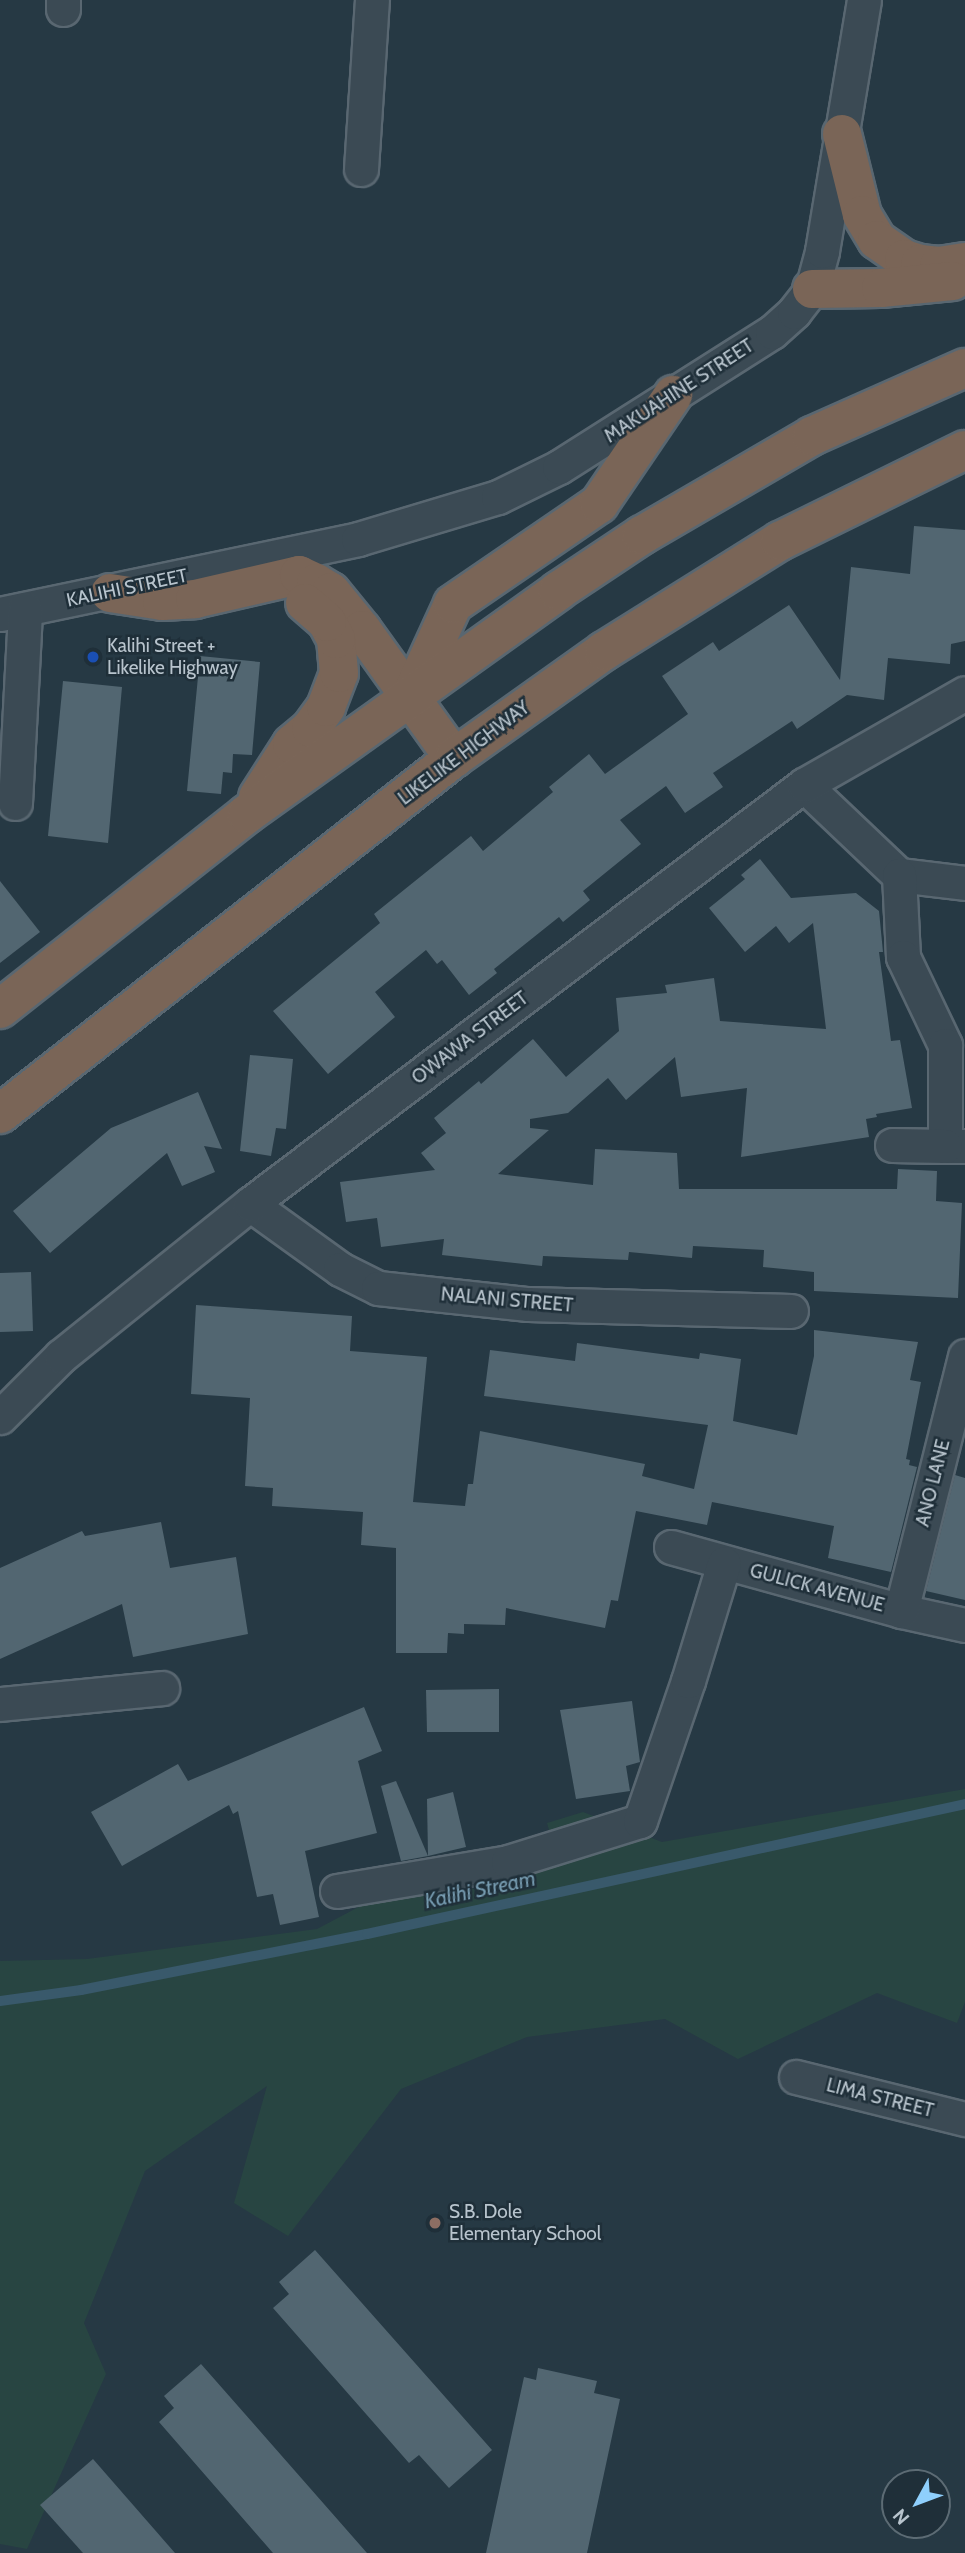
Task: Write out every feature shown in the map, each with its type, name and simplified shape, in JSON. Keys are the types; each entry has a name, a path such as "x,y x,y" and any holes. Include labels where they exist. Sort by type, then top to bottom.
{"highway":[{"path":"842,134 862,215 877,240 904,259 920,264 939,266 965,262"},
{"path":"811,289 881,288 965,280"},
{"path":"0,1009 247,814 558,591 653,529 812,436 965,368"},
{"path":"409,700 453,604 599,504 673,395"},
{"name":"LIKELIKE HIGHWAY","path":"0,1114 454,758 604,650 780,541 965,450"},
{"path":"195,599 299,575 331,592 454,758"},
{"path":"110,593 162,601 195,599 307,603 327,622 336,639 340,673 326,707 311,728 292,744 247,814"}],"street":[{"path":"361,169 372,0"},
{"name":"MAKUAHINE STREET","path":"253,562 358,539 498,497 559,467 772,332 794,312 811,289 822,251 864,0"},
{"name":"KALIHI STREET","path":"12,612 253,562"},
{"path":"12,612 16,803"},
{"name":"OWAWA STREET","path":"0,1417 61,1356 250,1204 804,785 965,693"},
{"path":"804,785 899,875 965,883"},
{"path":"892,1145 955,1146 945,1045 903,957 899,875"},
{"name":"NALANI STREET","path":"250,1204 340,1269 378,1287 528,1304 790,1311"},
{"name":"ANO LANE","path":"901,1611 965,1356"},
{"name":"GULICK AVENUE","path":"671,1547 901,1611 965,1625"},
{"path":"337,1891 508,1861 640,1821 688,1681 724,1563"},
{"path":"0,1704 162,1688"},
{"name":"LIMA STREET","path":"796,2077 965,2119"}],"green space":[{"path":"965,1789 965,2002 957,2023 877,1993 738,2059 665,2019 527,2037 401,2089 288,2236 234,2203 267,2086 145,2171 84,2323 106,2374 27,2549 0,2544 0,1961 87,1959 317,1929 419,1875 478,1890 559,1865 547,1823 583,1812 662,1842"}],"building":[{"path":"914,526 965,530 965,641 951,644 950,664 888,658 884,700 847,695 797,729 792,721 713,773 723,787 685,813 666,786 620,820 641,844 583,891 590,900 563,922 559,917 494,969 497,973 469,995 442,960 437,964 426,950 375,992 395,1017 328,1074 273,1011 380,923 374,914 471,836 483,851 553,792 549,787 589,754 605,774 688,714 662,676 713,642 719,651 789,605 840,680 851,567 910,574"},
{"path":"200,656 260,662 252,755 233,754 232,773 223,772 221,794 187,791"},
{"path":"63,681 122,687 108,843 48,836"},
{"path":"760,859 791,898 856,893 879,911 883,952 879,952 891,1041 900,1040 912,1108 876,1114 877,1117 866,1119 869,1137 741,1157 747,1088 681,1097 675,1057 626,1100 608,1078 568,1113 530,1119 530,1128 549,1130 498,1174 593,1185 595,1149 677,1153 679,1189 897,1189 898,1169 937,1171 936,1201 962,1203 958,1298 814,1291 814,1272 763,1267 764,1250 693,1246 692,1258 629,1252 628,1260 543,1256 542,1266 442,1255 444,1239 381,1247 377,1218 346,1222 340,1182 435,1170 421,1153 446,1133 434,1118 479,1081 481,1084 533,1039 566,1077 619,1031 616,998 667,993 665,985 714,978 720,1021 826,1029 813,923 789,943 776,926 745,952 709,908 745,879 741,875"},
{"path":"0,881 40,932 0,963"},
{"path":"250,1055 293,1059 286,1129 276,1128 271,1156 240,1151"},
{"path":"198,1092 222,1149 204,1146 215,1172 182,1186 167,1153 50,1253 13,1211 111,1128"},
{"path":"31,1272 33,1331 0,1332 0,1273"},
{"path":"196,1305 352,1316 350,1351 427,1357 413,1502 465,1506 468,1484 473,1484 480,1431 645,1464 642,1476 694,1489 708,1425 484,1396 490,1350 575,1361 577,1343 699,1359 700,1353 741,1359 733,1421 797,1435 814,1356 814,1330 918,1342 910,1380 921,1382 906,1459 910,1460 909,1465 917,1467 891,1572 828,1558 834,1526 712,1502 707,1525 636,1511 618,1601 611,1600 605,1628 506,1608 505,1625 464,1624 464,1634 448,1633 447,1653 396,1653 396,1548 361,1545 363,1512 272,1506 273,1488 245,1486 250,1398 191,1394"},
{"path":"955,1475 965,1478 965,1600 926,1591"},
{"path":"161,1522 170,1568 236,1557 248,1634 133,1657 122,1604 0,1659 0,1568 82,1531 85,1536"},
{"path":"499,1689 499,1732 427,1732 426,1690"},
{"path":"632,1701 640,1762 626,1766 630,1791 576,1799 560,1710"},
{"path":"364,1707 382,1751 358,1761 377,1833 305,1851 319,1917 280,1925 273,1894 257,1897 238,1811 233,1814 229,1805 122,1866 91,1812 178,1764 188,1781"},
{"path":"396,1781 428,1856 401,1861 381,1786"},
{"path":"453,1792 466,1847 428,1856 427,1799"},
{"path":"315,2250 492,2450 449,2488 419,2455 409,2463 273,2308 289,2294 279,2282"},
{"path":"201,2364 367,2553 273,2553 159,2422 174,2408 164,2396"},
{"path":"538,2368 597,2381 594,2393 620,2399 587,2553 486,2553 524,2377 536,2380"},
{"path":"93,2459 175,2553 83,2553 40,2505"}],"waterway":[{"name":"Kalihi Stream","path":"0,2001 81,1990 367,1934 965,1804"}],"place":[{"name":"Kalihi Street + Likelike Highway","path":"93,657"},
{"name":"S.B. Dole Elementary School","path":"435,2223"}]}
